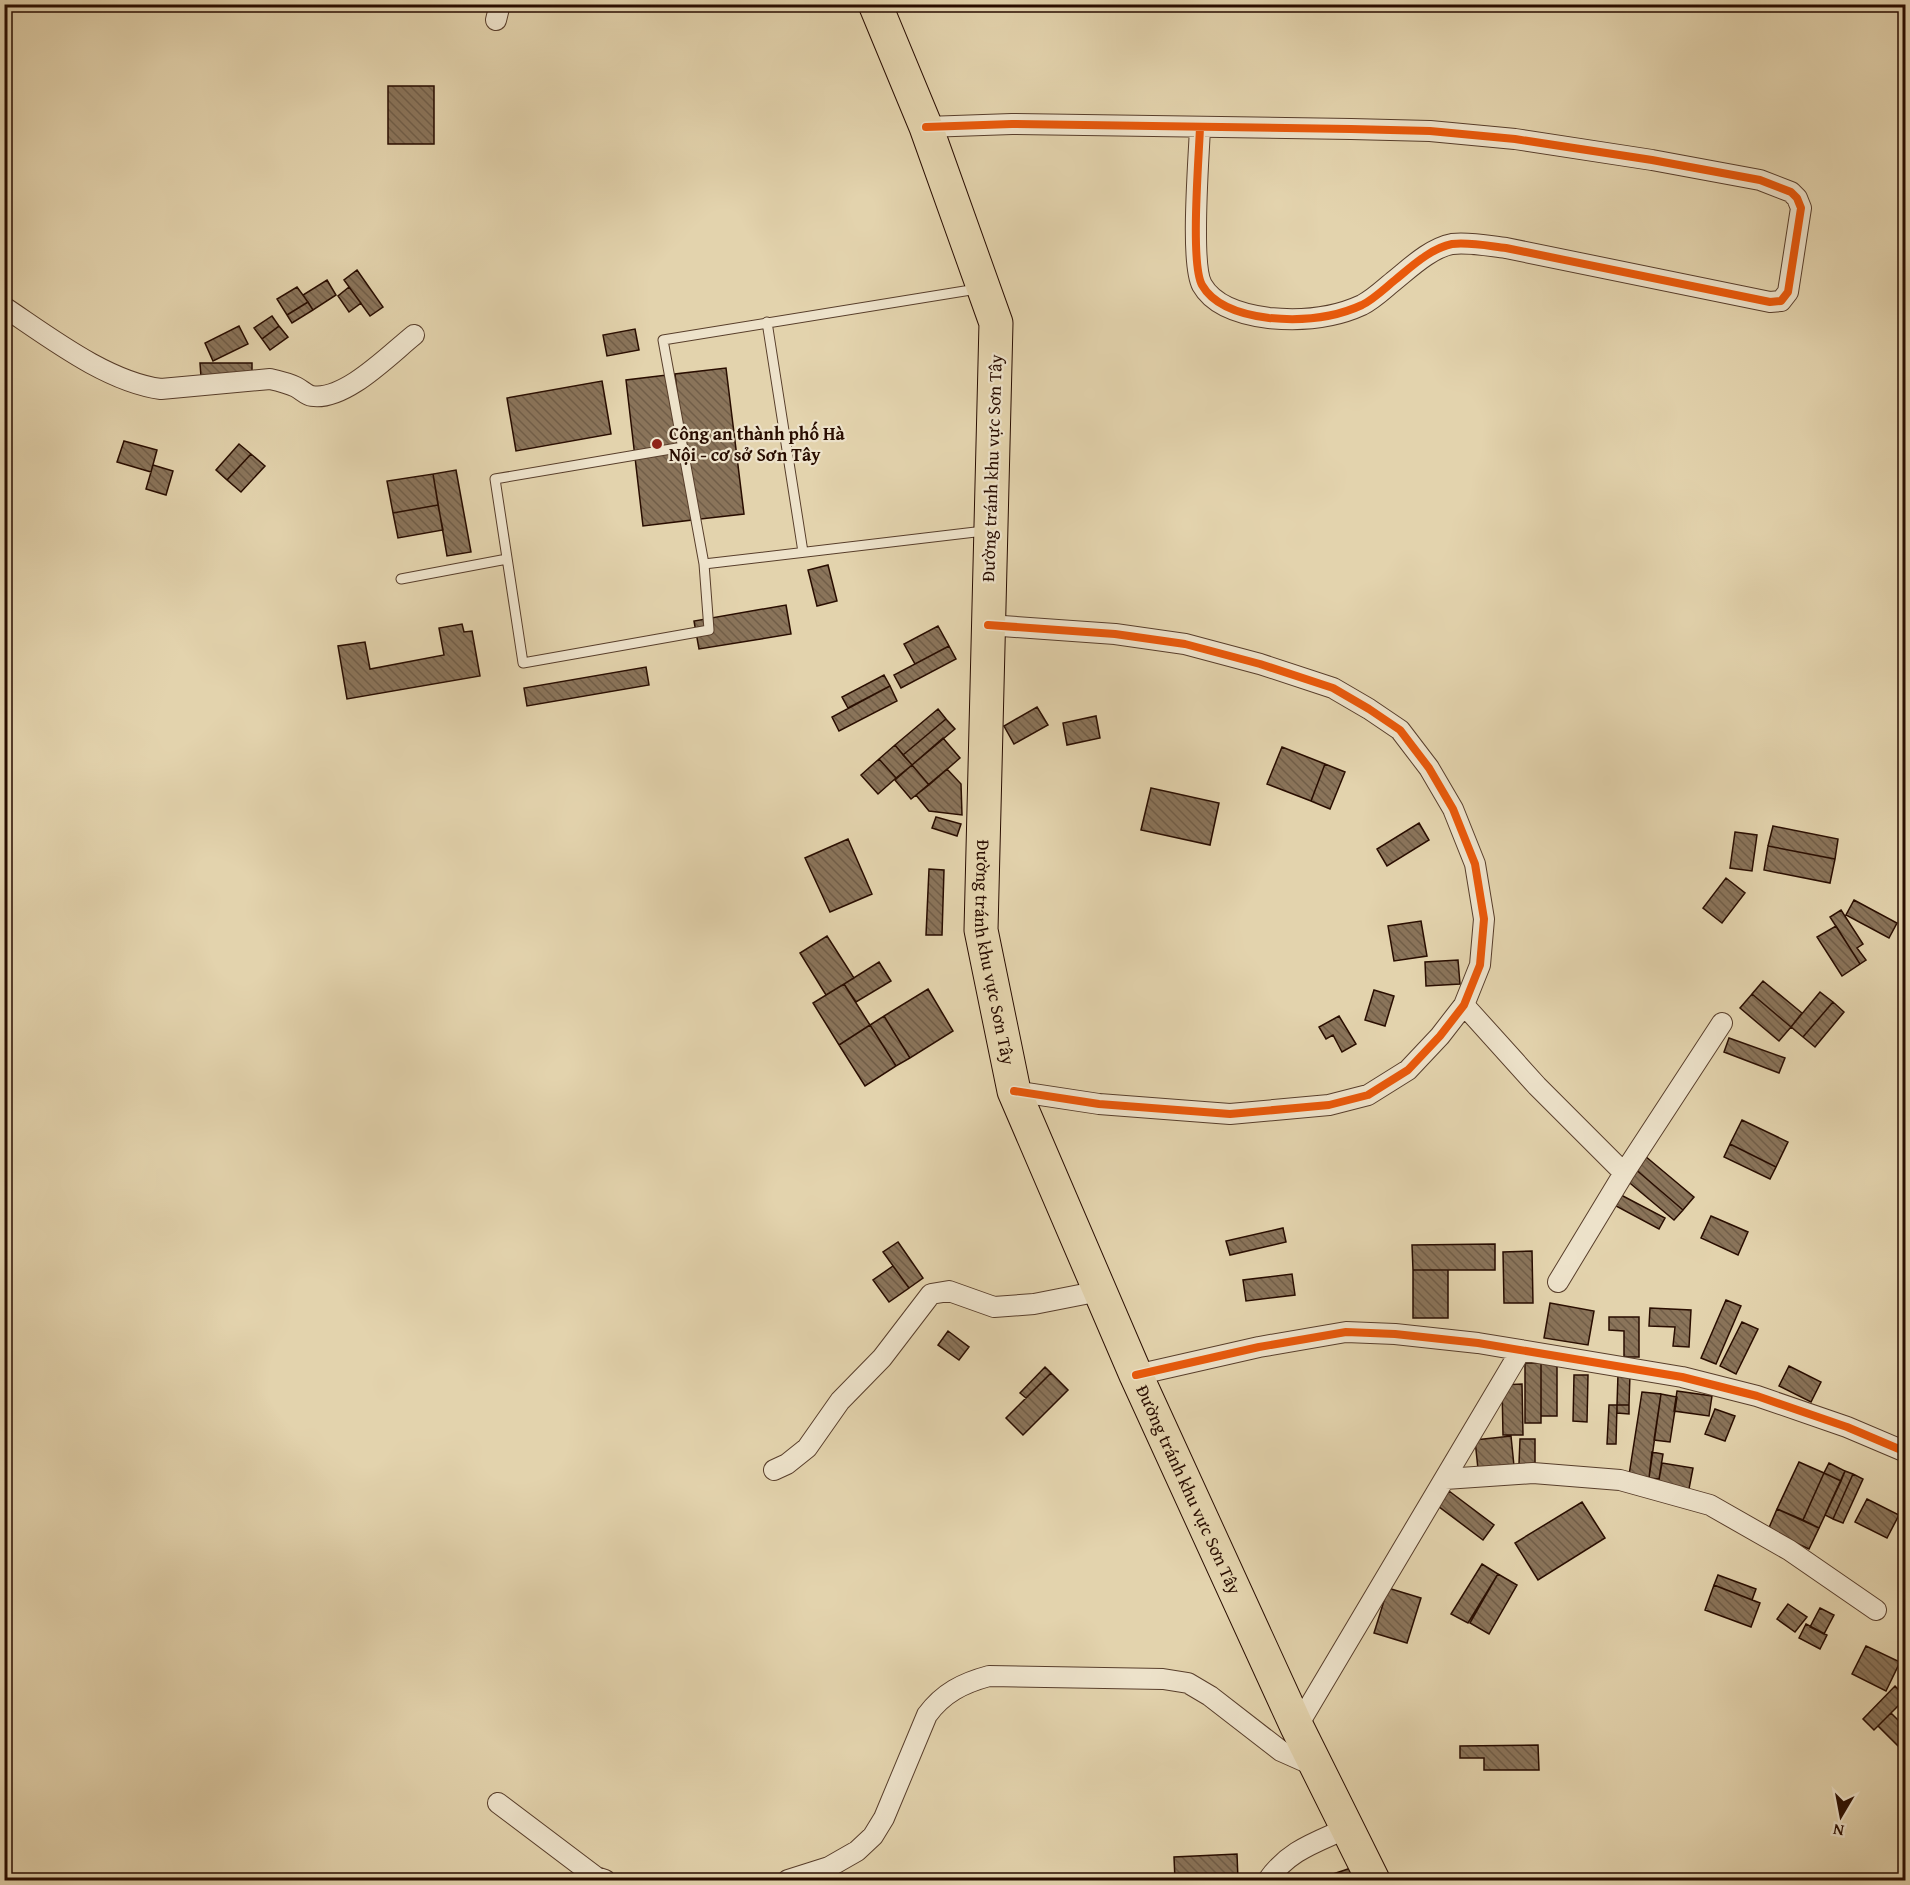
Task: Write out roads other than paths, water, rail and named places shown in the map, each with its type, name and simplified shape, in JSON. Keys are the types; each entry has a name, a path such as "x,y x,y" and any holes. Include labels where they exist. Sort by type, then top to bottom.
{"highway":[{"name":"Đường tránh khu vực Sơn Tây","path":"875,4 926,128 996,323 981,930 1014,1091 1136,1374 1297,1727 1373,1881"}],"street":[{"path":"926,128 1012,124 1200,127 1430,131 1515,139 1652,160 1760,180 1791,192 1797,198 1801,208 1788,292 1781,301 1770,302 1506,248 1450,244 1414,264 1365,303 1346,311 1302,319 1251,316 1228,308 1215,300 1202,285 1197,263 1200,127"},
{"path":"4,308 91,362 135,383 161,389 270,379 282,381 308,395 331,394 355,383 414,335"},
{"path":"988,626 1114,634 1185,644 1260,664 1333,688 1400,730 1429,768 1453,808 1475,864 1484,919 1480,965 1464,1005 1440,1036 1408,1070 1368,1095 1329,1105 1299,1109 1219,1113 1099,1104 1014,1091"},
{"path":"1464,1005 1537,1086 1624,1173"},
{"path":"1558,1282 1624,1173 1722,1023"},
{"path":"774,1470 787,1464 807,1448 840,1401 882,1358 931,1294 949,1291 994,1307 1034,1304 1100,1291"},
{"path":"1136,1374 1259,1347 1346,1332 1395,1334 1521,1350 1682,1377 1757,1396 1847,1427 1905,1452"},
{"path":"1297,1727 1521,1350"},
{"path":"1445,1479 1533,1473 1620,1479 1710,1505 1789,1550 1876,1610"},
{"path":"788,1881 829,1867 857,1851 873,1836 884,1818 927,1715 938,1700 971,1681 989,1676 1163,1679 1188,1683 1210,1696 1281,1751 1317,1767"},
{"path":"498,1803 596,1877 605,1881"},
{"path":"1268,1881 1291,1854 1347,1828"}],"lane":[{"path":"682,447 495,479 523,663 709,630 704,564 663,340 983,288"},
{"path":"767,322 803,552"},
{"path":"704,564 990,531"},
{"path":"401,579 507,559"}],"place":[{"name":"Công an thành phố Hà Nội - cơ sở Sơn Tây","path":"657,444"}]}
